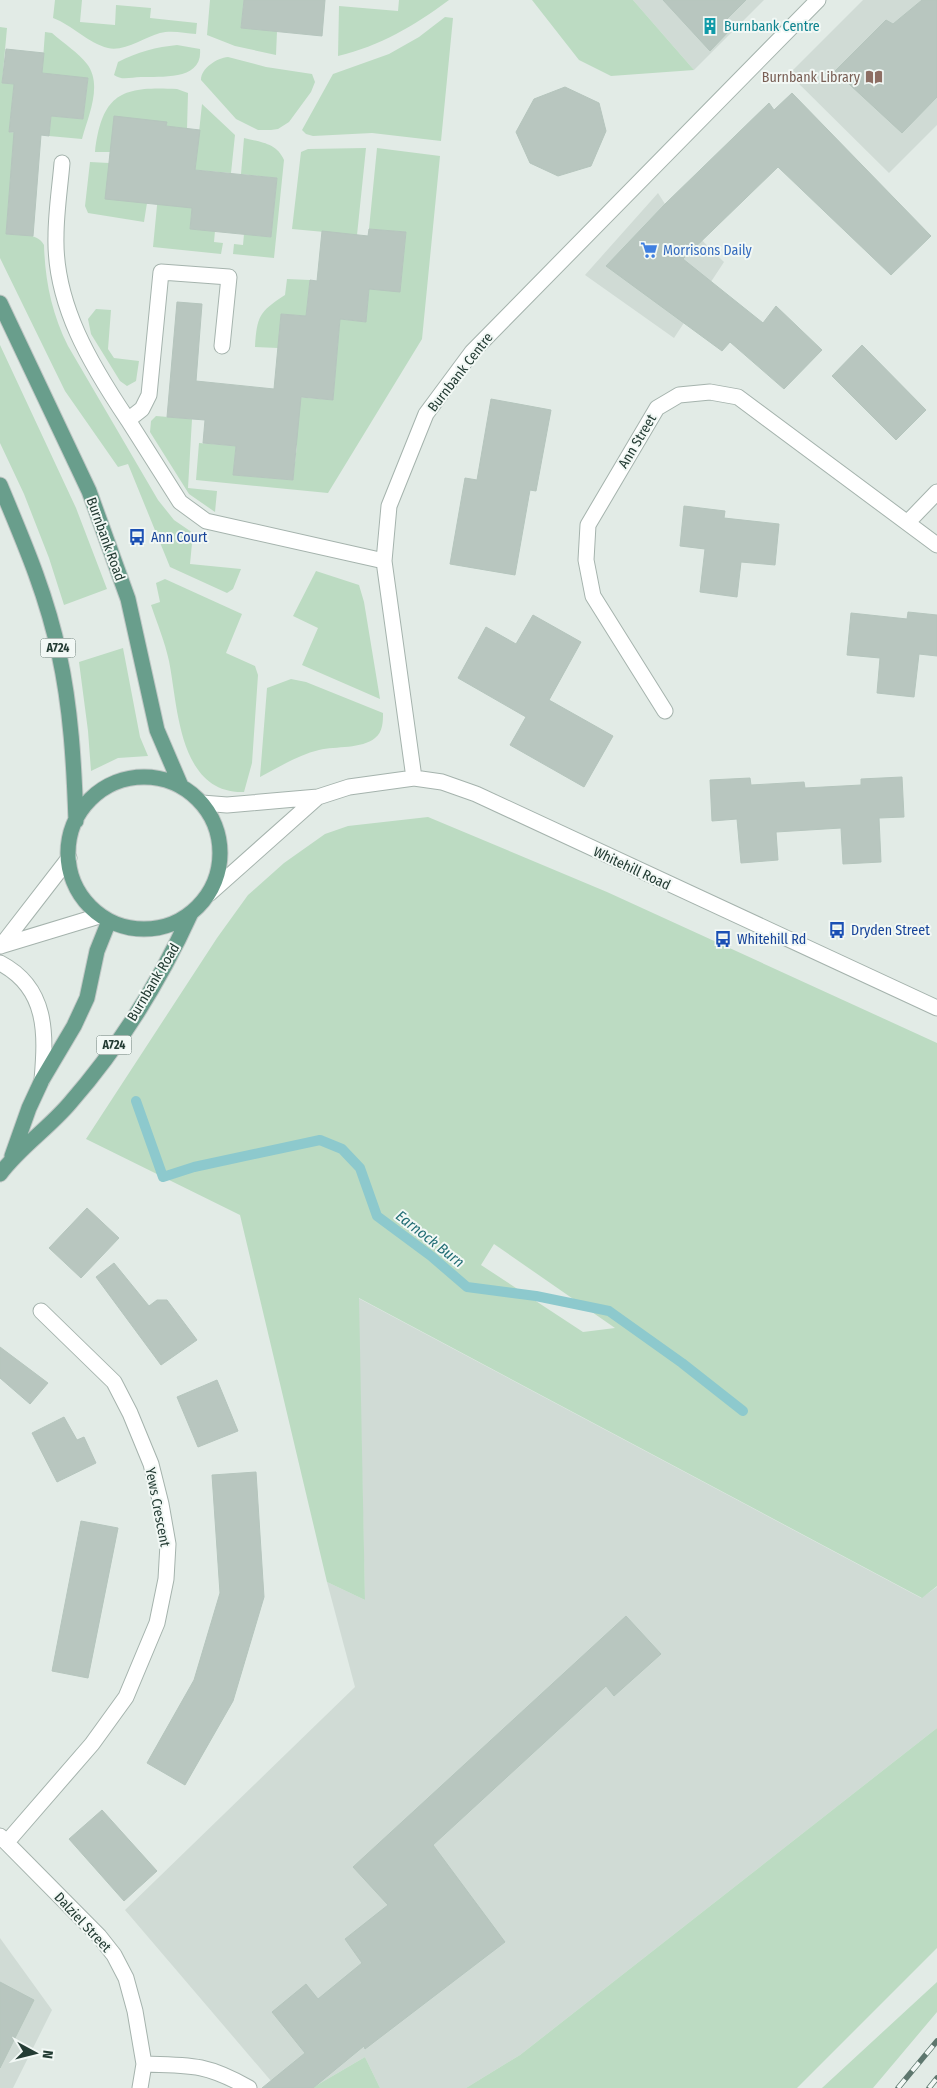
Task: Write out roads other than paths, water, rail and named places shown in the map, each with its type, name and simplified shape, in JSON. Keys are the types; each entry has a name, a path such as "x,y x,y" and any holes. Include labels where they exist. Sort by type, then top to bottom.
{"main road":[{"name":"Burnbank Road","path":"0,303 80,473 99,519 128,599 158,730 181,786"},
{"name":"A724","path":"0,485 32,561 59,654 73,755 76,821"},
{"name":"A724","path":"151,777 181,786 202,803 218,832 220,849 216,880 209,894 191,913 172,924 151,929 136,928 104,918 77,888 69,858 71,834 76,821 94,796 120,781 151,777"},
{"name":"Burnbank Road","path":"0,1174 11,1158 69,1104 107,1056 160,977 191,913"},
{"name":"Burnbank Road","path":"11,1158 29,1108 42,1080 74,1026 87,998 104,918"}],"street":[{"name":"Burnbank Centre","path":"414,778 384,561 389,506 426,414 472,352 818,0"},
{"path":"62,163 56,238 61,289 76,333 180,502 206,522 384,561"},
{"path":"128,420 142,409 149,395 160,272 229,277 222,346"},
{"name":"Ann Street","path":"665,711 592,596 586,560 588,526 657,408 679,395 710,392 738,397 937,545"},
{"path":"908,522 937,492"},
{"name":"Whitehill Road","path":"202,803 227,806 318,796 349,788 414,778 442,782 476,794 937,1008"},
{"name":"Whitehill Road","path":"209,894 318,796"},
{"path":"0,946 69,858"},
{"path":"0,946 104,918"},
{"path":"0,963 19,976 39,1002 44,1029 42,1080"},
{"name":"Yews Crescent","path":"4,1839 92,1744 126,1697 157,1623 166,1579 168,1544 160,1504 151,1464 130,1413 114,1382 41,1311"},
{"name":"Dalziel Street","path":"4,1839 99,1936 114,1955 126,1978 133,2003 144,2064 140,2088"},
{"path":"144,2064 202,2066 222,2073 249,2088"}],"waterway":[{"name":"Earnock Burn","path":"136,1101 163,1177 194,1167 320,1140 342,1149 360,1168 377,1216 431,1256 467,1287 536,1296 609,1311 682,1363 743,1411"}],"railway":[{"path":"898,2088 937,2041"},
{"path":"929,2088 937,2078"}],"place":[{"name":"Burnbank Centre","path":"710,26"},
{"name":"Burnbank Library","path":"874,77"},
{"name":"Morrisons Daily","path":"649,250"},
{"name":"Ann Court","path":"137,537"},
{"name":"Dryden Street","path":"837,930"},
{"name":"Whitehill Rd","path":"723,939"}]}
